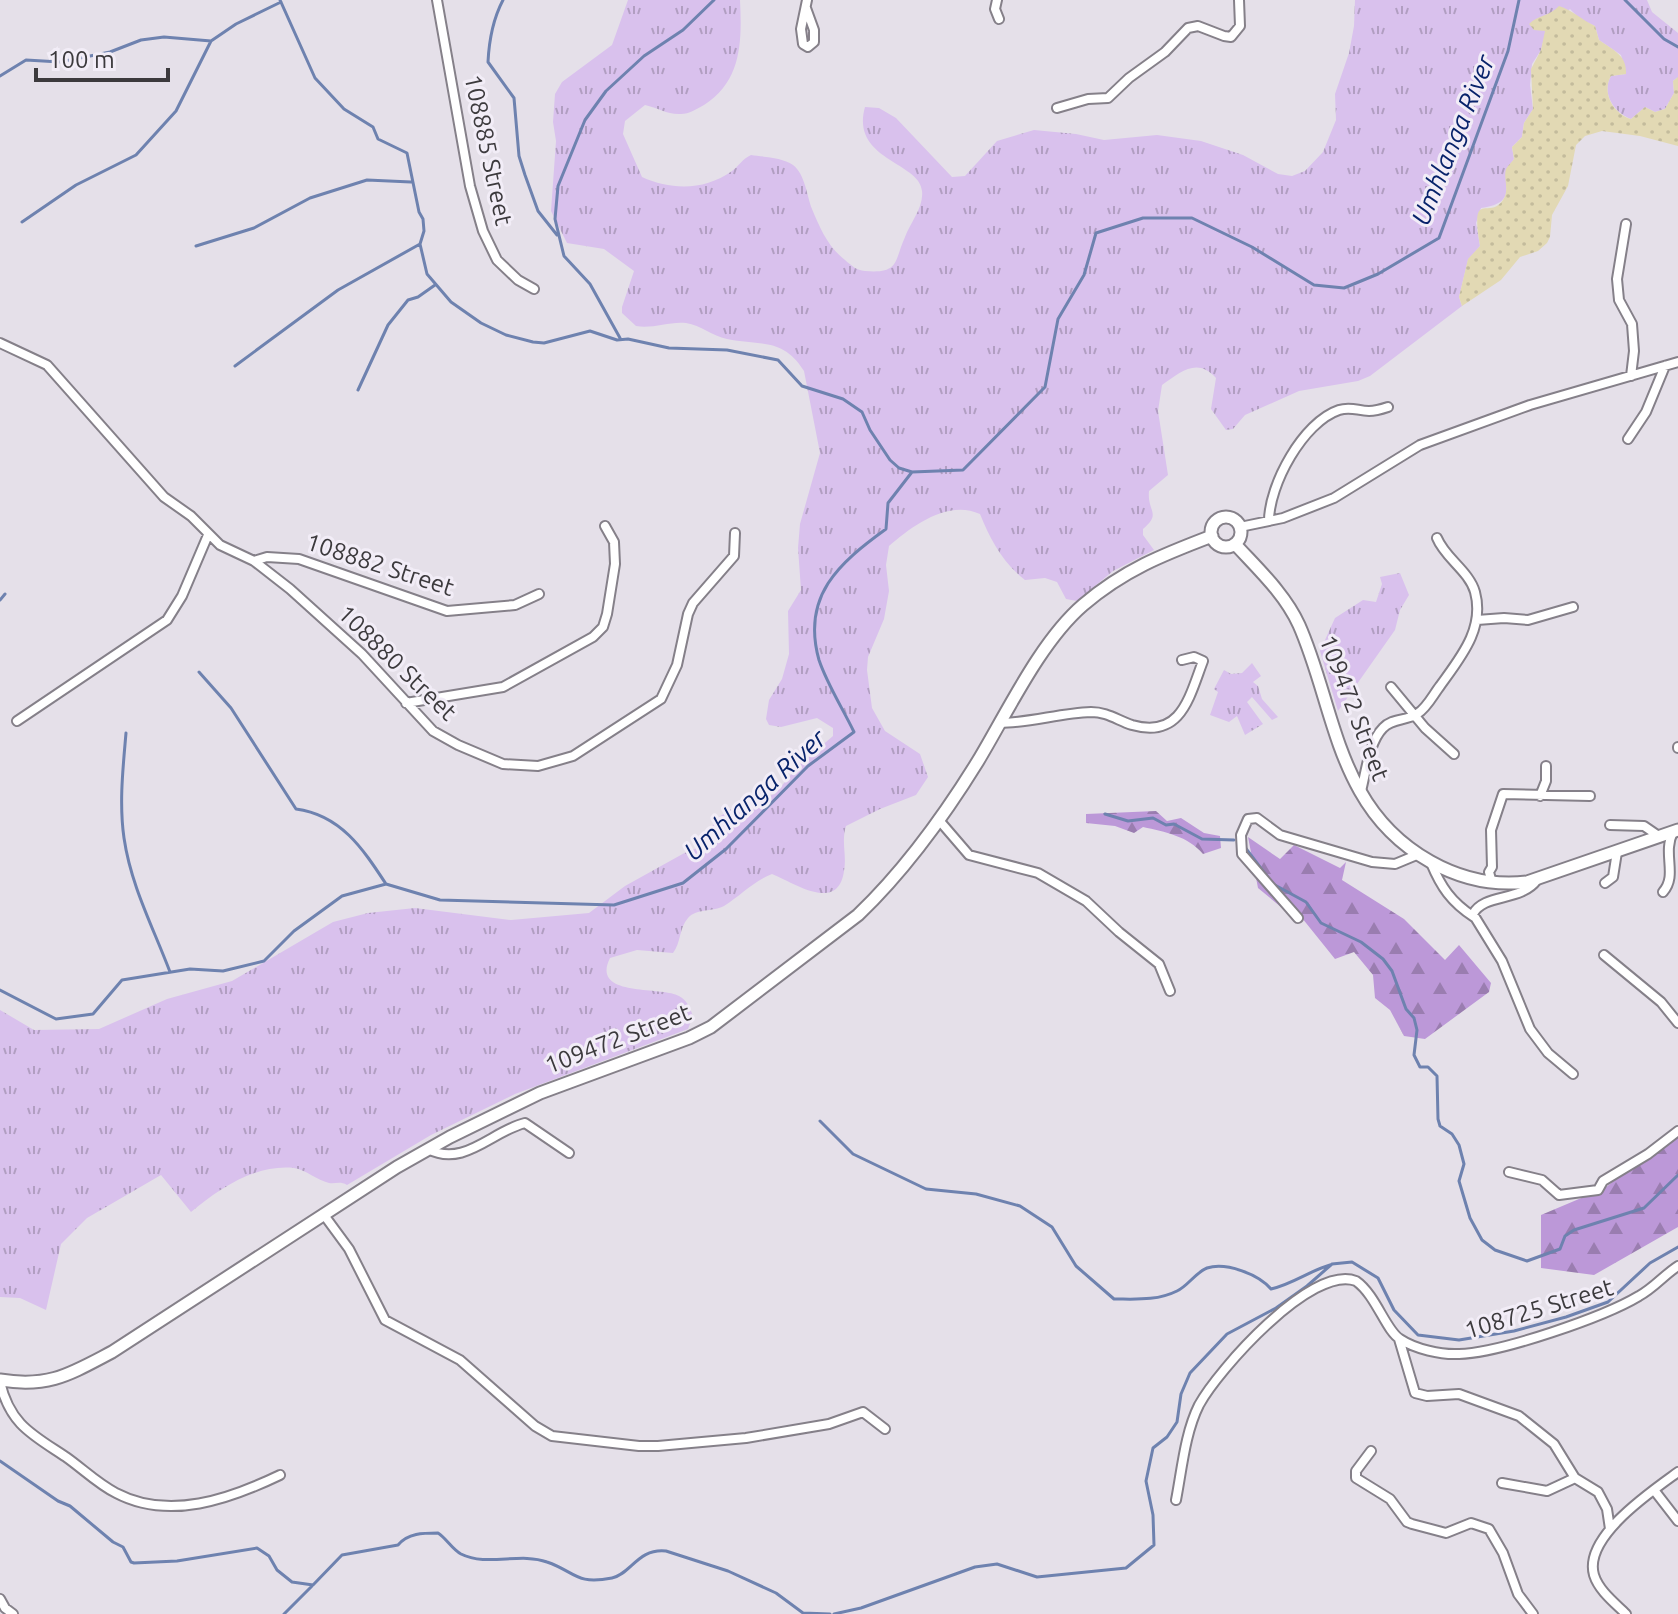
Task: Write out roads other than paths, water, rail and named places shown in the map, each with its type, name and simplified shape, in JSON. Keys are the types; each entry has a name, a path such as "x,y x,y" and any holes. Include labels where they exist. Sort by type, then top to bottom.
{"street":[{"name":"108885 Street","path":"437,0 470,186 483,231 497,260 518,280 534,289"},
{"path":"997,0 995,9 999,19"},
{"path":"1057,108 1088,99 1108,98 1165,52 1188,28 1198,26 1231,37 1240,26 1239,0"},
{"path":"1626,224 1617,279 1619,300 1632,324 1634,351 1631,376"},
{"name":"108880 Street","path":"0,343 38,360 58,375 152,486 191,516 208,535 231,552 254,561 290,589 362,654 433,731 503,764 538,766 573,756 661,699 677,665 688,614 693,603 734,556 735,533"},
{"path":"1240,527 1269,521 1334,498 1420,445 1530,405 1678,362"},
{"path":"1628,439 1646,412 1665,366"},
{"path":"1269,521 1271,497 1277,484 1314,424 1325,416 1350,407 1371,411 1388,407"},
{"path":"1231,518 1240,527 1240,536 1235,544 1220,545 1212,536 1213,524 1219,519 1231,518"},
{"path":"406,703 503,687 593,637 603,627 607,614 615,564 614,542 605,526"},
{"path":"17,721 167,620 182,596 208,535"},
{"name":"109472 Street","path":"0,1381 46,1382 81,1368 112,1352 428,1149 540,1093 711,1027 858,915 902,868 976,764 1051,641 1081,607 1149,560 1212,536"},
{"path":"1360,792 1374,745 1384,727 1415,716 1426,706 1465,652 1477,620 1473,586 1448,557 1437,538"},
{"name":"109472 Street","path":"1235,544 1274,586 1295,618 1360,792 1401,840 1431,863 1455,875 1492,883 1521,883 1676,831"},
{"name":"108882 Street","path":"254,561 267,557 299,559 447,611 515,605 539,594"},
{"path":"1477,620 1528,620 1573,607"},
{"path":"1000,723 1095,712 1146,728 1162,726 1175,719 1186,705 1203,661 1194,657 1182,660"},
{"path":"1391,687 1454,754"},
{"path":"1540,796 1546,781 1546,766"},
{"path":"1492,883 1489,872 1492,867 1491,830 1503,794 1590,796"},
{"path":"1298,918 1242,854 1241,835 1248,819 1257,818 1280,835 1372,862 1395,864 1419,854"},
{"path":"938,819 969,855 1038,873 1086,901 1159,964 1170,991"},
{"path":"1610,825 1644,826 1660,837"},
{"path":"1663,892 1670,886 1673,877 1667,843 1676,831"},
{"path":"1605,883 1613,877 1617,852"},
{"path":"1431,863 1440,885 1454,904 1474,917 1502,961 1535,1037 1573,1074"},
{"path":"1474,917 1473,912 1478,907 1526,890 1538,879"},
{"path":"1604,955 1661,1002 1678,1023"},
{"path":"428,1149 442,1156 458,1154 525,1123 569,1153"},
{"path":"1509,1172 1542,1180 1559,1195 1598,1190 1603,1181 1648,1154 1678,1131"},
{"path":"324,1215 349,1249 385,1320 460,1360 535,1426 552,1436 658,1446 746,1438 829,1424 863,1412 885,1429"},
{"name":"108725 Street","path":"1399,1339 1454,1354 1500,1346 1624,1304 1646,1292 1678,1266"},
{"path":"1176,1500 1191,1427 1210,1387 1236,1356 1307,1293 1339,1279 1356,1281 1378,1306 1399,1339 1415,1393 1427,1396 1459,1394 1514,1413 1554,1444 1575,1478 1601,1496 1610,1529"},
{"path":"0,1381 4,1400 25,1429 113,1492 131,1500 147,1505 201,1504 244,1492 280,1475"},
{"path":"1371,1451 1356,1471 1356,1478 1390,1499 1407,1522 1412,1524 1446,1533 1471,1523 1489,1529 1503,1553 1518,1594 1533,1614"},
{"path":"1626,1614 1603,1591 1594,1576 1594,1556 1610,1529 1678,1472"},
{"path":"1502,1483 1547,1491 1575,1478"},
{"path":"1654,1490 1678,1521"},
{"path":"0,1599 7,1612"}],"waterway":[{"path":"280,0 315,78 344,109 373,127 378,139 407,153 423,219 424,231 420,244 427,274 451,302 481,323 506,335 533,342 544,343 590,331 617,340 628,339 669,348 727,350 778,360 802,386 843,399 862,412 890,460 899,468 912,472"},
{"path":"503,0 492,30 488,62 514,98 519,156 538,211 557,235"},
{"path":"620,338 590,284 564,256 555,219 558,186 585,120 606,91 644,56 683,30 714,0"},
{"name":"Umhlanga River","path":"0,990 56,1019 93,1014 122,980 190,969 223,971 264,961 294,931 342,896 386,884 440,900 614,905 683,883 726,849 808,766 854,732 819,660 815,617 820,599 839,569 886,529 888,503 912,472 963,470 1045,387 1058,319 1084,275 1096,233 1143,218 1192,218 1252,247 1314,285 1344,288 1378,274 1439,238 1508,51 1519,0"},
{"name":"Umhlanga River","path":"1625,0 1664,39 1678,47"},
{"path":"22,222 76,185 136,155 176,111 211,41 236,24 281,2"},
{"path":"0,76 26,60 60,62 110,52 141,40 164,37 211,41"},
{"path":"196,246 254,228 310,198 367,180 411,182"},
{"path":"235,366 338,290 420,244"},
{"path":"358,390 388,325 408,300 435,285"},
{"path":"0,600 5,594"},
{"path":"199,672 231,708 296,809 326,818 338,826 369,858 386,884"},
{"path":"126,733 122,799 127,856 137,890 170,972"},
{"path":"1105,814 1128,821 1153,818 1166,825 1174,824 1202,839 1234,840"},
{"path":"1244,846 1273,884 1306,902 1321,923 1361,942 1383,959 1392,971 1406,1009 1414,1018 1417,1030 1414,1055 1420,1067 1428,1067 1437,1076 1440,1126 1452,1134 1459,1145 1464,1164 1459,1181 1470,1218 1482,1240 1495,1250 1527,1261 1560,1249 1565,1236 1574,1230 1644,1208 1678,1175"},
{"path":"820,1121 853,1154 926,1189 976,1194 1020,1206 1052,1227 1076,1266 1114,1299 1146,1299 1169,1294 1181,1289 1207,1268 1223,1267 1241,1271 1271,1289 1330,1265"},
{"path":"834,1614 861,1608 975,1567 997,1564 1037,1577 1126,1568 1154,1545 1153,1515 1146,1481 1153,1448 1167,1437 1177,1422 1181,1394 1190,1373 1227,1334 1276,1308 1332,1264 1352,1262 1378,1278 1394,1310 1418,1335 1459,1340 1514,1331 1608,1302 1650,1263 1678,1247"},
{"path":"0,1461 70,1506 123,1547 134,1563 177,1561 257,1548 269,1556 277,1570 292,1582 313,1585 342,1555 398,1545 416,1534 438,1533 458,1552 471,1558 537,1559 590,1580 619,1576 648,1553 666,1551 728,1571 776,1593 803,1613 830,1614"},
{"path":"284,1614 312,1586"}]}
